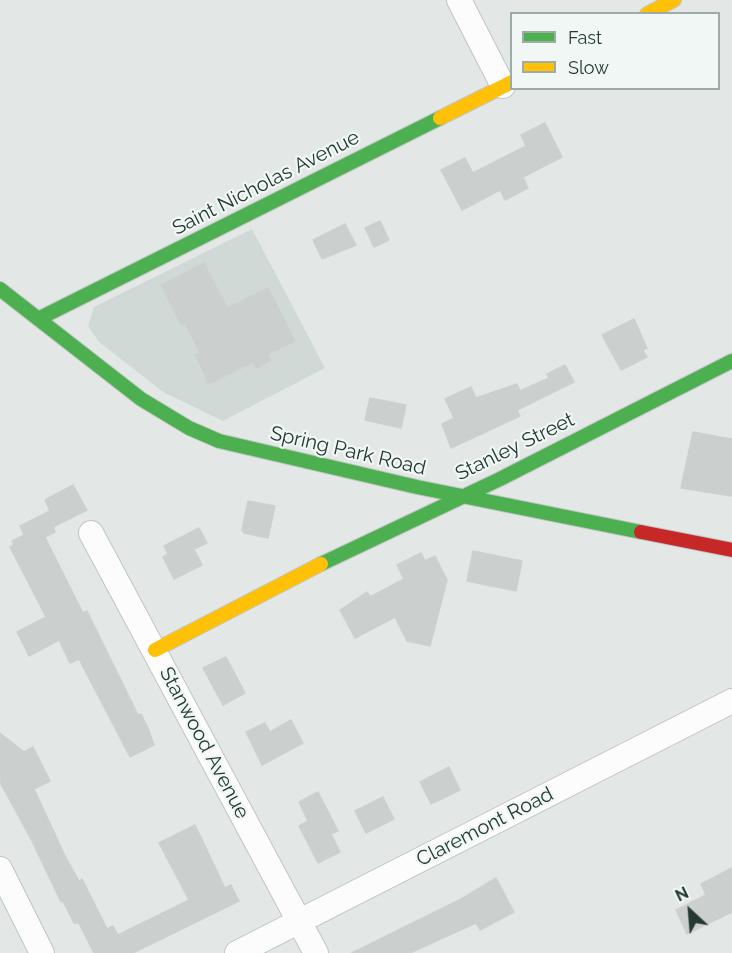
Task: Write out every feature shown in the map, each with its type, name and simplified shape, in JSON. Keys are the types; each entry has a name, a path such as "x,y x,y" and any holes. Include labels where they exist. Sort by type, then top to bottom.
{"street":[{"path":"459,0 507,84"},
{"path":"651,12 674,0"},
{"name":"Saint Nicholas Avenue","path":"38,319 507,84"},
{"name":"Spring Park Road","path":"0,290 141,399 189,428 219,441 417,487 732,550"},
{"name":"Stanley Street","path":"155,650 272,587 511,473 732,360"},
{"name":"Stanwood Avenue","path":"91,533 316,953"},
{"name":"Claremont Road","path":"237,953 732,702"},
{"path":"0,869 42,953"}],"shaded area":[{"path":"252,229 325,368 223,421 163,392 99,342 88,326 94,307"}],"building":[{"path":"545,123 562,157 523,177 528,188 505,200 500,190 462,210 441,170 465,158 473,173 526,146 521,135"},
{"path":"380,221 389,240 374,247 365,228"},
{"path":"345,224 356,245 322,259 313,240"},
{"path":"204,263 227,308 268,288 295,341 268,354 271,360 256,368 253,362 209,384 195,355 200,353 185,323 181,325 161,285"},
{"path":"634,319 647,348 643,350 647,357 621,370 602,335"},
{"path":"565,365 574,382 517,410 520,416 451,448 442,424 454,418 445,399 471,387 476,398 517,384 520,391 549,378 547,374"},
{"path":"370,398 406,405 401,428 365,420"},
{"path":"693,432 732,439 732,496 681,488"},
{"path":"73,485 87,510 53,527 55,532 45,537 83,613 87,611 138,715 141,714 148,728 154,745 130,757 79,659 70,663 59,640 29,656 17,632 46,617 10,547 14,545 12,541 24,535 20,526 50,511 45,500"},
{"path":"248,501 275,506 268,538 244,533 242,530"},
{"path":"199,528 207,543 194,549 202,565 174,579 163,557 168,554 164,546"},
{"path":"473,551 522,561 516,591 467,581"},
{"path":"421,553 425,561 435,556 447,580 430,646 407,641 395,617 355,638 340,610 367,592 370,597 404,579 397,565"},
{"path":"226,657 245,693 223,705 203,668"},
{"path":"291,720 303,743 262,765 246,732 265,723 270,732"},
{"path":"0,733 24,752 33,747 50,781 34,789 66,858 79,881 82,879 107,929 113,926 118,935 189,900 159,843 195,825 225,888 231,885 239,901 133,953 94,953 79,923 74,923 63,901 61,902 1,784"},
{"path":"449,767 460,790 431,804 420,782"},
{"path":"318,792 338,831 331,834 340,852 318,863 299,826 308,821 299,802"},
{"path":"383,797 394,819 366,833 355,811"},
{"path":"732,868 732,912 687,934 676,910 706,895 701,884"},
{"path":"496,878 514,912 480,930 476,923 410,953 352,953 463,898"}],"traffic: fast":[{"path":"38,319 440,118"},
{"path":"0,289 141,399 189,428 219,441 417,487 641,532"},
{"path":"321,564 500,479 732,361"}],"traffic: slow":[{"path":"651,12 674,0"},
{"path":"440,118 510,83"},
{"path":"155,650 321,564"}],"traffic: jam":[{"path":"641,532 732,550"}]}
